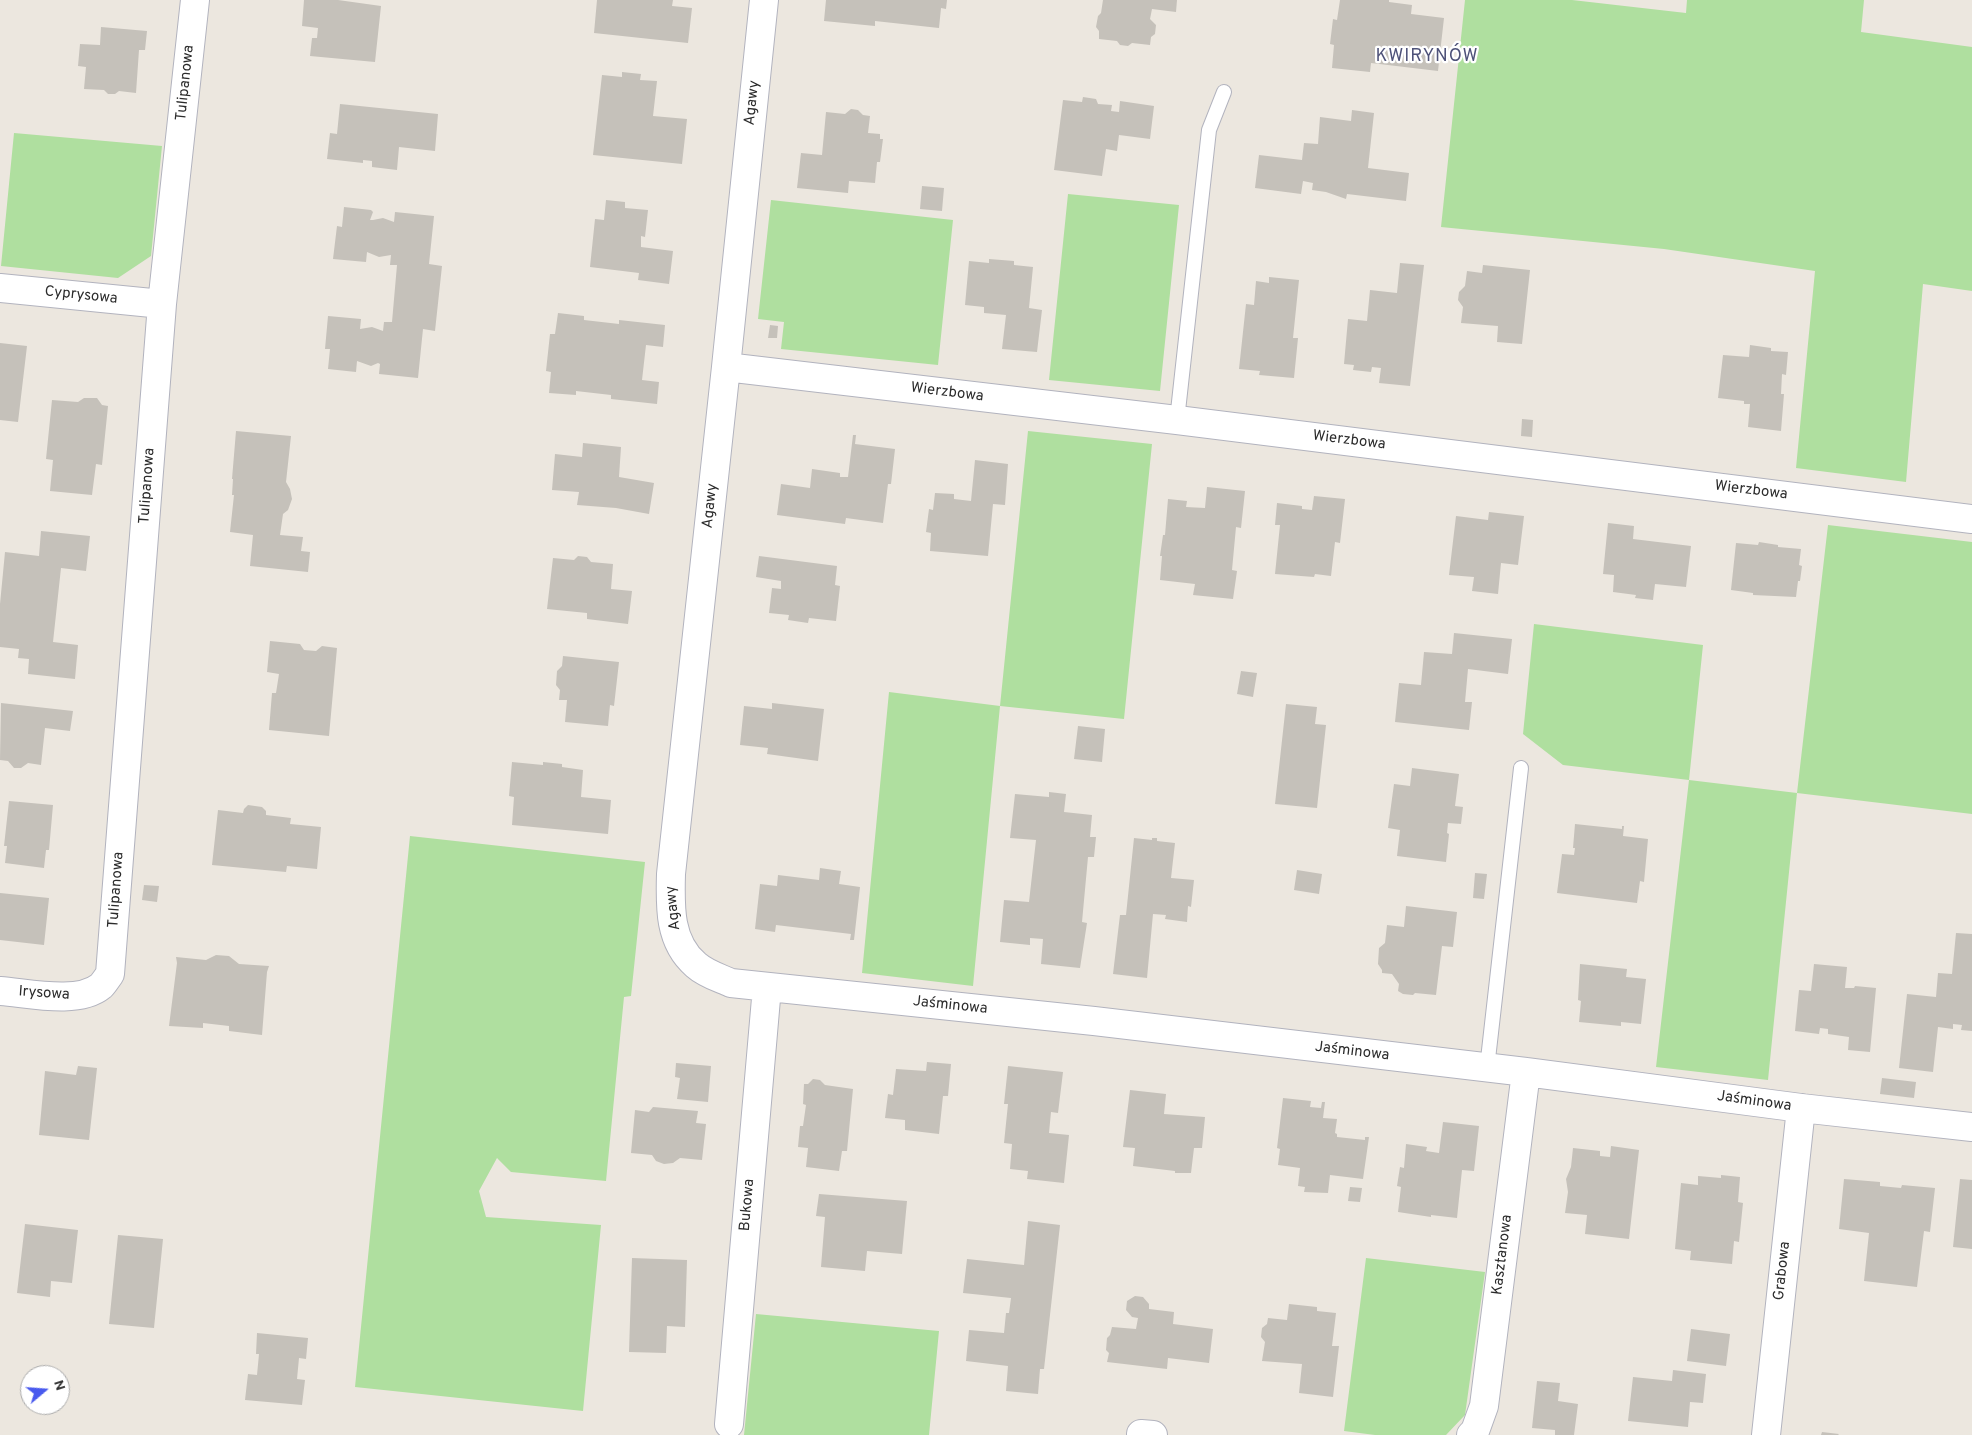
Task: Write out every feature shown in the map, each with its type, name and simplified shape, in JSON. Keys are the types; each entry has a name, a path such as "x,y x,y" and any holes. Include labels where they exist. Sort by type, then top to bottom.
{"street":[{"name":"Tulipanowa","path":"110,974 162,304 195,0"},
{"name":"Agawy","path":"731,982 712,975 697,966 682,949 673,927 670,901 671,874 691,682 764,0"},
{"name":"Cyprysowa","path":"0,288 162,304"},
{"name":"Wierzbowa","path":"726,367 1177,420 1972,519"},
{"name":"Irysowa","path":"0,991 72,997 100,987 110,974"},
{"name":"Jaśminowa","path":"731,982 1094,1021 1526,1072 1801,1108 1972,1127"},
{"name":"Bukowa","path":"730,1424 767,987"},
{"name":"Kasztanowa","path":"1471,1435 1475,1430 1484,1406 1526,1072"},
{"name":"Grabowa","path":"1766,1435 1801,1108"}],"lane":[{"path":"1177,420 1210,130 1224,92"},
{"path":"1487,1068 1521,768"}],"green space":[{"path":"1465,0 1572,0 1686,13 1687,0 1864,0 1861,32 1972,47 1972,291 1923,284 1906,482 1796,468 1815,271 1664,249 1441,227"},
{"path":"14,133 162,146 151,256 118,278 1,266"},
{"path":"1068,194 1179,205 1160,391 1049,380"},
{"path":"771,200 953,220 938,365 781,349 784,322 758,319"},
{"path":"1028,431 1152,444 1124,719 1000,706"},
{"path":"1828,525 1972,542 1972,814 1797,793"},
{"path":"1534,624 1703,645 1689,780 1563,765 1523,734"},
{"path":"889,692 1000,706 973,986 862,973"},
{"path":"1689,780 1797,793 1768,1080 1656,1067"},
{"path":"410,836 645,862 631,996 624,997 606,1181 511,1172 497,1158 479,1191 486,1217 601,1225 583,1411 355,1387"},
{"path":"1366,1258 1485,1272 1465,1415 1446,1435 1375,1435 1344,1431"},
{"path":"756,1314 939,1331 929,1435 744,1435"}],"building":[{"path":"304,0 338,0 381,6 375,62 310,56 312,38 317,38 318,28 302,26"},
{"path":"597,0 673,0 672,6 692,8 688,43 594,33"},
{"path":"826,0 947,0 946,9 941,8 939,28 875,21 875,26 824,21"},
{"path":"1103,0 1177,0 1176,12 1152,9 1150,19 1156,25 1155,34 1151,37 1150,45 1132,43 1128,46 1120,45 1117,41 1099,39 1099,31 1096,27"},
{"path":"1340,0 1389,0 1389,2 1412,5 1411,14 1444,18 1438,71 1371,63 1370,72 1332,68 1334,45 1330,44 1333,19 1337,20"},
{"path":"101,27 147,31 145,50 139,50 136,93 119,91 115,94 108,94 104,90 84,89 86,67 78,66 80,44 100,45"},
{"path":"622,72 641,74 640,80 657,81 653,116 687,119 682,164 593,155 602,75 622,77"},
{"path":"1083,97 1096,99 1098,104 1112,105 1111,111 1119,112 1120,101 1154,106 1150,139 1119,135 1117,151 1106,149 1102,176 1054,170 1063,100 1082,102"},
{"path":"340,104 438,114 435,151 399,147 397,170 372,167 372,161 363,160 363,163 327,159 330,133 337,134"},
{"path":"851,109 870,116 868,133 880,134 880,139 883,139 880,162 877,162 875,183 849,181 848,193 797,188 801,153 822,155 826,112 845,114"},
{"path":"1352,110 1374,113 1368,168 1409,173 1406,201 1347,194 1346,199 1326,192 1312,190 1313,183 1303,181 1301,194 1255,188 1259,155 1302,160 1304,143 1318,144 1320,117 1351,121"},
{"path":"922,186 944,188 942,211 920,209"},
{"path":"606,200 625,202 625,208 648,210 645,237 641,236 641,247 673,251 669,284 638,280 639,273 590,267 595,219 604,220"},
{"path":"344,207 371,210 373,212 370,220 383,218 394,222 395,212 434,216 429,264 442,266 435,331 423,329 418,378 379,374 380,364 378,363 371,366 357,361 356,372 328,369 330,349 325,349 328,316 361,319 360,329 372,327 383,331 384,322 392,322 397,265 390,265 391,255 379,257 367,252 366,262 333,259 337,226 342,227"},
{"path":"989,259 1014,261 1014,265 1033,267 1029,308 1042,310 1037,352 1002,349 1006,315 984,313 984,307 965,305 969,261 989,263"},
{"path":"1400,263 1424,265 1410,386 1379,383 1381,368 1372,367 1371,372 1353,370 1354,365 1344,364 1348,319 1367,321 1370,290 1397,293"},
{"path":"1483,265 1530,270 1522,344 1497,342 1498,326 1461,323 1463,307 1458,300 1459,292 1465,286 1467,271 1482,273"},
{"path":"1269,277 1299,280 1293,338 1298,338 1294,378 1259,375 1260,371 1239,369 1246,304 1254,305 1256,281 1269,283"},
{"path":"558,313 584,316 584,320 619,324 619,320 665,325 663,347 646,345 642,380 659,382 657,404 611,399 611,395 576,391 576,395 549,393 551,372 546,371 550,334 555,334"},
{"path":"770,325 778,326 777,338 768,338"},
{"path":"0,343 27,346 18,422 0,420"},
{"path":"1750,345 1771,348 1771,351 1788,352 1786,375 1782,374 1781,394 1784,394 1781,431 1748,427 1750,404 1744,404 1744,401 1718,398 1723,355 1749,357"},
{"path":"84,398 97,398 102,405 108,406 102,465 96,464 92,495 50,491 53,460 46,459 52,400 78,402"},
{"path":"1522,419 1533,420 1532,437 1521,436"},
{"path":"236,431 291,436 286,482 292,499 288,510 283,514 280,535 303,537 301,551 310,552 308,572 250,566 253,535 230,532 234,495 232,495 232,479"},
{"path":"853,435 856,435 855,444 895,449 891,484 888,484 883,523 846,518 845,524 777,515 781,484 810,488 812,469 840,473 840,477 848,477"},
{"path":"583,443 621,447 619,477 654,483 649,514 616,508 577,505 579,492 552,490 555,454 582,457"},
{"path":"975,460 1008,464 1005,505 993,504 988,556 930,551 931,533 926,532 929,509 933,510 935,493 954,494 954,499 971,501"},
{"path":"1207,487 1245,491 1241,528 1236,527 1232,570 1237,571 1233,599 1193,595 1195,584 1160,580 1162,556 1160,556 1163,535 1165,535 1168,499 1187,501 1186,507 1205,508"},
{"path":"1314,496 1345,499 1340,543 1335,542 1331,576 1315,574 1314,577 1275,574 1280,525 1275,525 1277,503 1302,506 1302,509 1312,510"},
{"path":"1489,512 1524,516 1518,565 1501,563 1498,594 1472,591 1474,577 1449,575 1456,516 1488,520"},
{"path":"1608,523 1634,526 1633,539 1691,546 1686,587 1655,584 1653,600 1635,598 1636,595 1613,592 1614,575 1603,574"},
{"path":"41,531 90,536 86,571 61,568 53,642 78,645 75,679 28,674 29,659 18,658 19,649 0,647 0,604 5,552 39,556"},
{"path":"1759,542 1778,545 1778,547 1801,549 1799,565 1802,566 1796,597 1753,595 1753,593 1731,590 1736,543 1758,545"},
{"path":"578,556 587,557 591,562 613,564 611,589 632,591 628,624 587,619 587,613 547,609 553,558 574,560"},
{"path":"759,556 837,566 835,585 840,586 836,621 809,618 808,623 788,620 789,615 769,613 772,588 781,589 781,581 756,577"},
{"path":"1454,633 1512,639 1508,674 1468,669 1465,702 1472,702 1469,730 1395,722 1399,683 1421,685 1424,652 1452,654"},
{"path":"270,641 300,644 304,650 316,651 322,646 337,648 329,736 269,730 272,693 276,693 279,674 267,672"},
{"path":"563,656 619,662 614,706 610,705 608,726 565,722 567,700 559,700 560,690 556,685 557,671 562,666"},
{"path":"1241,671 1257,673 1253,697 1237,694"},
{"path":"1,703 73,711 70,731 45,728 41,765 28,763 21,768 14,768 8,761 0,760"},
{"path":"772,703 824,709 818,761 767,754 768,748 740,745 744,706 772,709"},
{"path":"1286,704 1317,707 1315,724 1326,725 1317,808 1275,804"},
{"path":"1078,726 1105,729 1102,762 1074,759"},
{"path":"512,762 543,765 543,762 562,764 562,767 583,770 581,797 611,800 608,834 512,825 514,797 509,796"},
{"path":"1412,768 1459,774 1455,806 1463,807 1461,824 1448,823 1447,833 1449,834 1446,862 1397,856 1400,830 1388,828 1394,784 1410,786"},
{"path":"1049,792 1066,794 1064,812 1092,815 1090,837 1096,837 1094,857 1088,857 1082,922 1087,923 1080,968 1041,964 1043,939 1030,938 1030,945 1000,942 1004,900 1029,902 1036,840 1010,838 1015,794 1049,797"},
{"path":"9,801 53,805 49,850 46,850 44,868 5,863 7,846 4,846"},
{"path":"248,805 262,807 266,811 266,815 291,818 290,824 321,827 317,869 287,866 286,872 212,865 218,810 243,813"},
{"path":"1575,824 1622,829 1622,826 1624,826 1623,836 1648,839 1644,882 1640,881 1637,903 1557,893 1562,854 1574,855"},
{"path":"1134,838 1152,840 1152,838 1157,838 1157,841 1175,843 1171,878 1194,880 1191,907 1188,906 1187,922 1165,919 1166,915 1153,914 1147,978 1113,974 1120,915 1126,915"},
{"path":"820,868 841,871 839,884 860,887 854,940 850,940 851,934 776,925 775,932 755,929 760,884 777,886 778,875 819,880"},
{"path":"1297,870 1322,874 1319,894 1294,890"},
{"path":"1475,873 1487,874 1484,899 1473,898"},
{"path":"144,885 159,886 157,902 142,900"},
{"path":"0,893 49,898 44,945 0,940"},
{"path":"1406,906 1457,912 1453,947 1442,946 1436,995 1403,994 1398,991 1399,984 1392,974 1382,973 1378,964 1379,948 1385,943 1387,925 1404,927"},
{"path":"1956,933 1972,934 1972,1031 1961,1030 1962,1025 1953,1024 1953,1029 1938,1027 1933,1072 1899,1068 1907,994 1936,997 1938,973 1952,974"},
{"path":"216,955 229,956 239,964 269,966 262,1035 229,1031 229,1026 203,1023 203,1028 169,1026 177,963 176,957 206,960"},
{"path":"1580,964 1627,969 1626,977 1646,979 1641,1024 1621,1022 1621,1026 1579,1022 1581,1001 1578,1000"},
{"path":"1814,964 1847,967 1845,988 1854,988 1855,986 1876,988 1870,1052 1848,1050 1849,1037 1828,1034 1828,1029 1820,1028 1819,1034 1795,1031 1799,990 1811,991"},
{"path":"927,1062 951,1064 948,1096 943,1096 939,1134 905,1130 905,1120 885,1118 888,1094 893,1095 896,1069 926,1071"},
{"path":"676,1063 711,1066 708,1102 677,1099 680,1078 675,1077"},
{"path":"78,1066 97,1068 89,1140 39,1135 45,1071 76,1075"},
{"path":"1008,1066 1063,1072 1058,1113 1051,1112 1049,1133 1069,1135 1064,1183 1027,1179 1028,1171 1010,1169 1012,1144 1004,1143 1008,1104 1004,1104"},
{"path":"1882,1078 1916,1082 1914,1098 1880,1094"},
{"path":"813,1079 820,1080 825,1085 853,1089 847,1151 842,1151 839,1171 806,1167 808,1148 798,1147 800,1126 803,1126 806,1105 803,1104 804,1084 808,1084"},
{"path":"1130,1090 1166,1094 1164,1114 1205,1117 1202,1148 1194,1148 1191,1173 1175,1173 1175,1171 1133,1166 1135,1148 1123,1147"},
{"path":"1283,1098 1311,1101 1310,1107 1321,1108 1322,1102 1325,1102 1323,1118 1337,1119 1335,1133 1337,1137 1365,1140 1365,1137 1369,1137 1363,1179 1330,1175 1328,1193 1304,1192 1305,1187 1298,1186 1300,1168 1278,1165 1280,1149 1277,1148"},
{"path":"653,1107 698,1111 696,1123 706,1124 702,1160 680,1158 673,1163 664,1164 656,1161 652,1155 631,1153 635,1110 649,1112"},
{"path":"1443,1122 1479,1126 1474,1171 1462,1170 1457,1218 1431,1215 1431,1217 1398,1212 1401,1187 1397,1186 1400,1167 1404,1168 1406,1144 1427,1147 1426,1151 1439,1153"},
{"path":"1611,1146 1639,1150 1629,1239 1585,1234 1587,1215 1565,1213 1568,1192 1566,1179 1571,1167 1573,1148 1600,1151 1600,1156 1610,1157"},
{"path":"1721,1175 1740,1177 1738,1202 1743,1203 1739,1242 1734,1241 1732,1264 1690,1260 1691,1251 1675,1249 1681,1183 1698,1185 1698,1176 1721,1178"},
{"path":"1844,1179 1880,1182 1880,1186 1901,1188 1902,1185 1935,1188 1930,1232 1924,1231 1917,1287 1864,1281 1869,1233 1839,1229"},
{"path":"1960,1179 1972,1180 1972,1249 1953,1247"},
{"path":"1350,1187 1362,1188 1360,1202 1348,1201"},
{"path":"819,1194 907,1201 902,1254 867,1251 865,1271 821,1267 825,1217 816,1216"},
{"path":"1028,1221 1060,1225 1044,1369 1040,1369 1038,1394 1006,1391 1008,1366 966,1361 969,1330 1004,1333 1006,1313 1009,1313 1011,1298 963,1293 967,1259 1024,1265"},
{"path":"25,1224 78,1230 72,1283 51,1281 50,1297 17,1293"},
{"path":"118,1235 163,1239 154,1328 109,1324"},
{"path":"632,1258 687,1260 685,1327 667,1326 666,1353 629,1352"},
{"path":"1135,1296 1143,1297 1149,1304 1149,1309 1174,1312 1173,1324 1213,1329 1209,1363 1168,1358 1167,1369 1107,1362 1109,1353 1106,1350 1107,1338 1112,1327 1136,1329 1138,1318 1132,1317 1126,1310 1127,1301"},
{"path":"1289,1304 1317,1307 1317,1311 1336,1313 1332,1346 1339,1346 1333,1397 1299,1393 1302,1364 1262,1361 1265,1342 1261,1337 1262,1328 1267,1324 1268,1318 1287,1320"},
{"path":"1691,1329 1730,1334 1726,1366 1687,1361"},
{"path":"257,1333 308,1338 306,1359 299,1358 297,1379 305,1380 302,1405 245,1400 248,1374 257,1375 259,1354 256,1354"},
{"path":"1673,1370 1706,1374 1703,1403 1690,1402 1688,1427 1628,1421 1633,1377 1672,1381"},
{"path":"1537,1381 1560,1383 1558,1401 1578,1404 1574,1435 1555,1435 1555,1430 1532,1428"},
{"path":"1822,1432 1839,1434 1821,1435"}],"district":[{"name":"KWIRYNÓW","path":"1427,57"}]}
